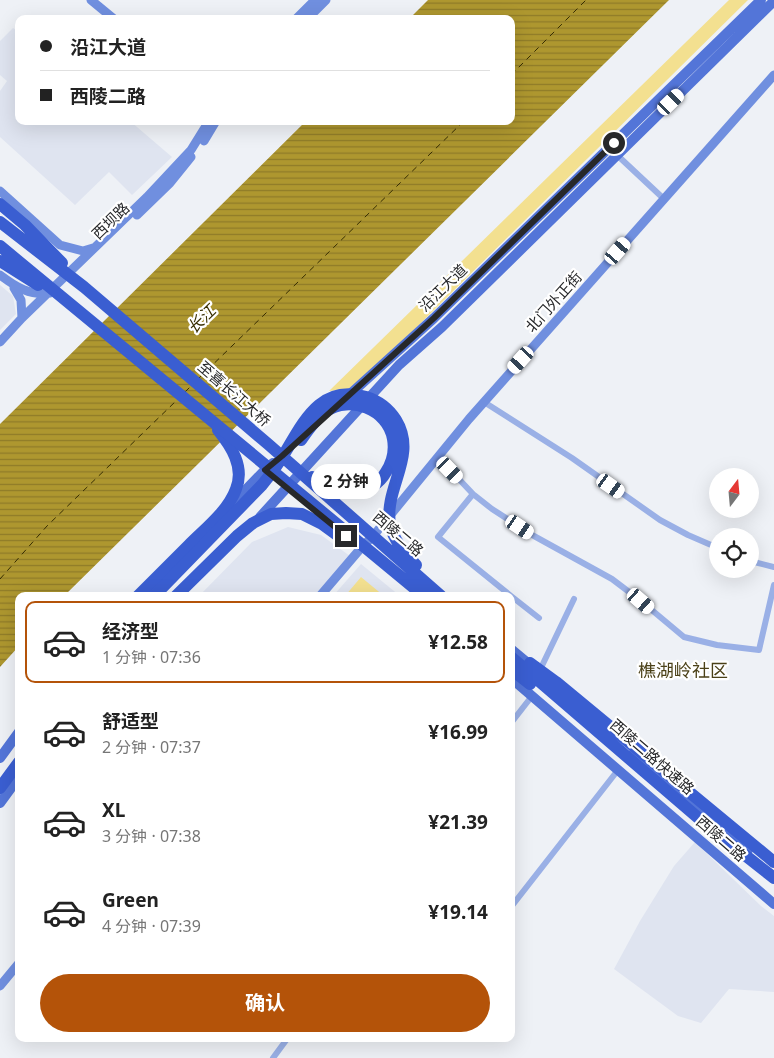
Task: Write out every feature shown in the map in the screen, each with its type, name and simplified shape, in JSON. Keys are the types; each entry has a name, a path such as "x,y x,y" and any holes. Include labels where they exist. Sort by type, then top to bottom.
{"highway":[{"path":"0,204 49,248 84,287"},
{"name":"至喜长江大桥","path":"0,222 84,287 436,592"},
{"path":"0,246 419,592"},
{"path":"0,261 70,303"},
{"path":"158,592 262,485 312,410 328,399 348,394 366,397 381,404 400,426 404,451 390,504 390,524 395,537 405,553 443,592"},
{"path":"170,592 267,491 282,472 289,462 312,426 327,410 348,404 368,408 382,418 393,437 394,452 383,478 364,489 353,491 333,487 320,482 289,462 286,460"},
{"path":"142,592 213,522 237,488 237,462 232,447 205,415"},
{"path":"180,592 236,536 253,523 271,514 286,513 302,514 322,524 418,592"},
{"path":"517,657 556,682 774,862"},
{"name":"西陵二路快速路","path":"517,657 703,822 774,878"},
{"name":"西陵二路快速路","path":"515,671 774,887"},
{"path":"0,777 15,757"},
{"path":"0,788 15,767"}],"main road":[{"path":"92,0 109,15"},
{"path":"300,15 315,0"},
{"path":"311,15 326,0"},
{"name":"沿江大道","path":"148,592 265,470 286,460 761,0"},
{"name":"沿江大道","path":"186,592 245,534 399,365 442,327 774,2"},
{"name":"北门外正街","path":"323,592 484,402 774,75"},
{"name":"西坝路","path":"78,269 191,150 207,125"},
{"name":"西坝路","path":"14,329 22,318 78,269 170,183 200,147 214,125"},
{"path":"0,191 60,244 78,269"},
{"path":"0,212 78,269"},
{"path":"60,244 83,251 89,251 99,245"},
{"path":"0,250 53,291"},
{"path":"0,275 20,289 35,294 53,291"},
{"path":"9,282 18,292 21,300 22,318"},
{"name":"西坝路","path":"0,342 53,291"},
{"name":"西陵二路","path":"286,460 303,472 442,592"},
{"path":"265,470 413,592"},
{"name":"西陵二路","path":"540,672 552,686 774,872"},
{"name":"西陵二路","path":"515,681 774,904"},
{"path":"0,758 15,737"},
{"path":"0,803 15,782"},
{"path":"0,986 15,968"}],"street":[{"path":"617,155 664,199"},
{"path":"484,402 572,458 660,520 709,544"},
{"path":"438,457 473,494 534,536 612,579 684,637 717,645 759,650 774,585"},
{"path":"473,494 438,537 506,592"},
{"path":"759,563 774,567"},
{"path":"540,672 574,598"},
{"path":"515,599 538,618"},
{"path":"515,718 532,696"},
{"path":"515,902 618,770"},
{"path":"273,1058 285,1042"}],"shaded area":[{"path":"729,0 748,0 355,388 329,391"},
{"path":"13,28 15,29 15,125 135,125 172,157 132,195 109,172 75,205 0,137 0,91 7,81 0,75 0,41"},
{"path":"0,285 13,296 16,314 0,330"},
{"path":"288,527 321,535 350,556 318,592 203,592 252,542"},
{"path":"361,564 395,592 336,592"},
{"path":"361,577 379,592 348,592"},
{"path":"695,842 761,906 774,916 774,992 729,989 701,1023 678,1016 614,969 640,921 674,866"}],"water":[{"name":"长江","path":"428,0 669,0 68,592 15,592 15,650 0,667 0,424 302,125 515,125 515,15 413,15"}],"ferry route":[{"path":"515,71 586,0"},
{"path":"199,378 460,125"},
{"path":"185,392 191,386"},
{"path":"0,579 47,526 177,400"}],"district":[{"name":"樵湖岭社区","path":"683,671"}],"route":[{"path":"346,536 265,470 434,318 614,143"}]}
